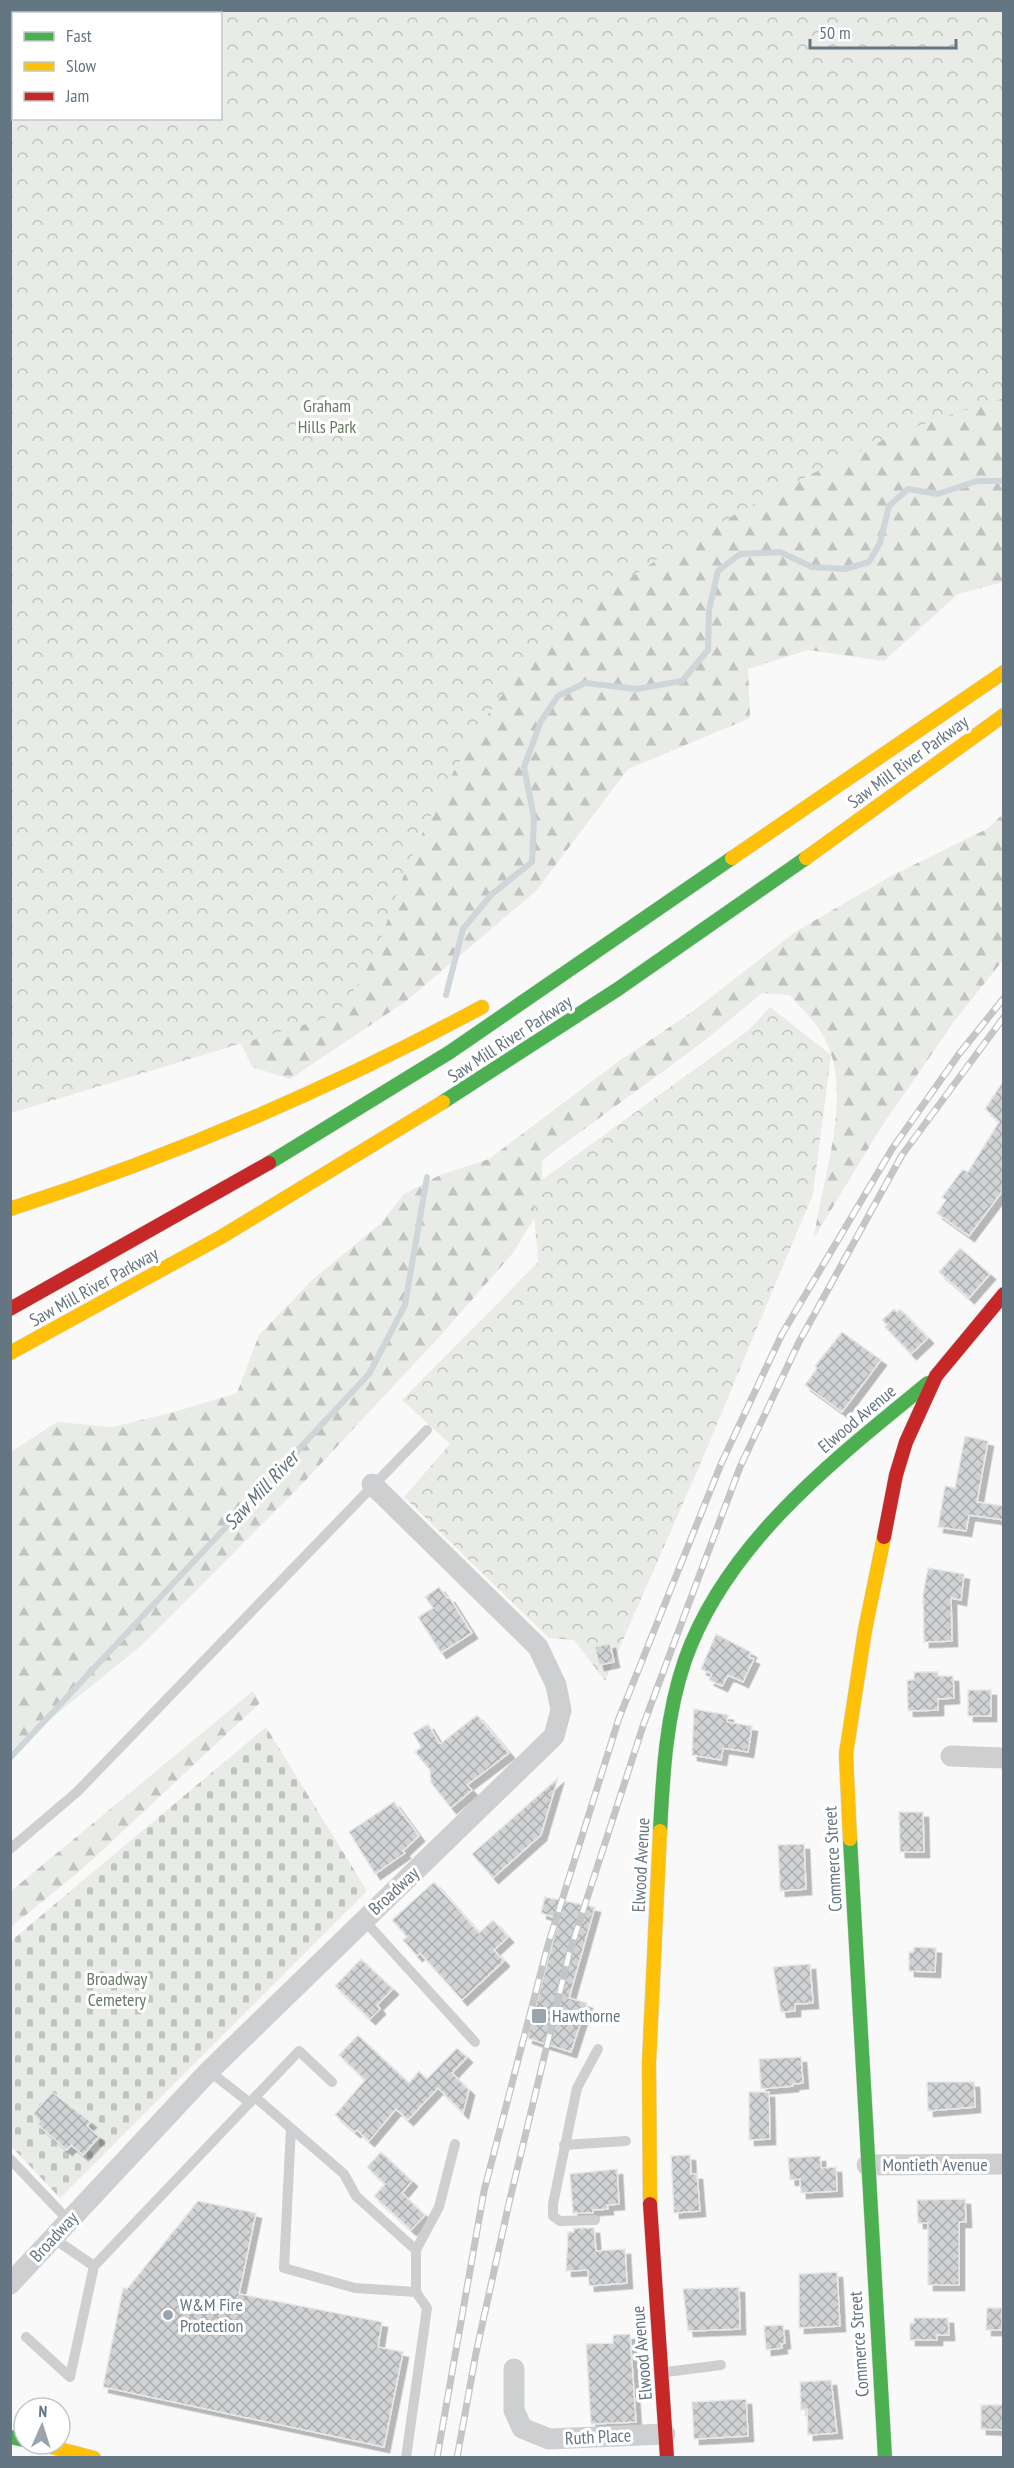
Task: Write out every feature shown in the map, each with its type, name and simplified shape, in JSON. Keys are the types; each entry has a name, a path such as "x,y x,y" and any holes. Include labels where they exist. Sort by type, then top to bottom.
{"main road":[{"name":"Saw Mill River Parkway","path":"10,1309 166,1223 358,1110 450,1052 1004,672"},
{"name":"Saw Mill River Parkway","path":"10,1353 202,1249 353,1159 504,1064 651,967 1004,715"},
{"path":"10,1209 130,1169 269,1114 390,1057 501,998 580,962"},
{"path":"145,1294 353,1159"},
{"name":"Commerce Street","path":"885,2457 846,1754 857,1673 896,1475 910,1432 936,1376 1004,1294"},
{"name":"Elwood Avenue","path":"667,2457 663,2373 652,2257 648,2065 664,1775 671,1707 681,1668 716,1597 746,1556 839,1455 936,1376"},
{"path":"651,2457 665,2434"},
{"path":"72,2452 94,2457"}],"street":[{"name":"Broadway","path":"10,2284 210,2071 274,2010 363,1919 469,1821 554,1736 561,1710 556,1685 538,1647 372,1484"},
{"path":"951,1756 1004,1758"},
{"name":"Montieth Avenue","path":"867,2165 1004,2164"},
{"name":"Ruth Place","path":"514,2369 514,2410 522,2428 549,2439 665,2434"}],"lane":[{"path":"10,1849 78,1792 372,1484 427,1430"},
{"path":"363,1919 475,2042"},
{"path":"595,2220 560,2221 553,2216 553,2204 577,2088 598,2049"},
{"path":"26,2337 70,2377 94,2266 300,2051 332,2082"},
{"path":"210,2071 291,2128 344,2174 356,2196 416,2250"},
{"path":"291,2128 284,2268 355,2288 416,2292"},
{"path":"564,2145 626,2141"},
{"path":"406,2457 427,2308 416,2292 416,2250 439,2207 455,2144"},
{"path":"10,2159 69,2221"},
{"path":"53,2238 94,2266"},
{"path":"663,2373 721,2365"}],"green space":[{"name":"Graham Hills Park","path":"11,10 1003,11 1004,398 890,437 761,500 695,537 618,586 583,612 550,642 519,674 491,710 466,750 415,849 370,963 336,1015 11,1113"},
{"name":"Graham Hills Park","path":"11,11 1003,11 1003,582 958,594 884,661 808,650 748,669 750,718 628,769 536,891 405,1002 290,1079 252,1067 241,1044 264,1036 11,997"},
{"path":"1003,814 1003,960 953,1023 880,1129 814,1238 829,1164 836,1111 837,1085 833,1061 822,1033 790,995 762,993 703,1042 542,1160 543,1204 513,1253 441,1335 303,1483 142,1645 11,1751 11,1452 57,1422 112,1427 237,1393 259,1335 311,1281 380,1224 404,1194 440,1175 489,1159 619,1061 692,1012 795,932 893,875 987,829"},
{"path":"770,1007 831,1055 813,1194 699,1467 605,1681 574,1640 549,1638 404,1497 450,1444 402,1400 538,1262 532,1187 749,1030"},
{"path":"253,1691 260,1703 80,1871 11,1927 11,1891"},
{"name":"Broadway Cemetery","path":"266,1727 367,1891 60,2198 11,2146 11,1941"}],"building":[{"path":"1004,1080 1004,1189 969,1236 937,1213 946,1200 942,1197 963,1169 968,1172 999,1122 985,1109"},
{"path":"960,1248 990,1274 969,1298 939,1272"},
{"path":"894,1309 897,1312 900,1309 928,1338 911,1354 885,1327 887,1325 882,1320"},
{"path":"842,1332 881,1360 842,1412 805,1385 817,1368 815,1366"},
{"path":"965,1436 988,1441 977,1502 1004,1506 1004,1520 969,1515 966,1531 938,1527 945,1486 955,1488"},
{"path":"928,1568 964,1574 961,1600 951,1598 952,1641 924,1642 923,1594"},
{"path":"439,1587 447,1598 449,1597 472,1633 441,1653 418,1617 433,1608 425,1597"},
{"path":"716,1634 751,1652 749,1657 754,1659 743,1682 728,1675 722,1686 709,1680 712,1674 701,1669"},
{"path":"610,1643 614,1662 599,1665 595,1647"},
{"path":"914,1672 938,1672 938,1676 953,1676 954,1698 938,1699 938,1710 908,1711 907,1680 914,1680"},
{"path":"968,1690 991,1690 991,1716 968,1716"},
{"path":"694,1709 728,1715 727,1722 752,1726 748,1752 723,1748 721,1760 692,1755"},
{"path":"477,1715 509,1753 467,1785 472,1790 451,1808 431,1783 430,1770 415,1752 421,1747 413,1733 428,1724 440,1744"},
{"path":"558,1778 541,1835 493,1878 472,1854"},
{"path":"394,1802 419,1836 403,1851 405,1853 375,1874 349,1832"},
{"path":"899,1812 923,1812 924,1852 900,1852"},
{"path":"804,1844 806,1889 780,1891 778,1845"},
{"path":"434,1882 479,1933 493,1920 508,1937 494,1950 504,1961 462,2000 420,1953 417,1956 403,1940 407,1937 392,1920"},
{"path":"545,1897 595,1907 569,1998 587,2003 571,2052 527,2038 559,1919 541,1913"},
{"path":"914,1947 936,1948 935,1972 909,1971 909,1952 913,1952"},
{"path":"361,1959 393,1989 377,2005 380,2009 370,2019 335,1986"},
{"path":"810,1964 813,2003 795,2004 795,2011 781,2012 773,1967"},
{"path":"358,2035 409,2083 419,2071 427,2079 457,2048 467,2057 452,2073 469,2090 463,2113 438,2088 408,2120 396,2109 369,2141 357,2130 355,2132 335,2115 365,2080 339,2055"},
{"path":"801,2057 803,2083 761,2089 759,2059"},
{"path":"927,2082 974,2082 975,2107 928,2111"},
{"path":"52,2092 91,2122 87,2126 99,2137 83,2155 71,2145 67,2150 37,2124 40,2121 33,2114"},
{"path":"749,2092 769,2092 770,2139 749,2140"},
{"path":"381,2152 412,2181 402,2193 425,2215 411,2230 374,2196 385,2184 367,2167"},
{"path":"690,2155 691,2174 697,2174 700,2211 674,2213 671,2156"},
{"path":"820,2156 821,2168 836,2167 837,2191 801,2193 800,2179 790,2180 788,2158"},
{"path":"617,2169 619,2204 607,2205 608,2209 593,2210 593,2213 573,2213 570,2174"},
{"path":"965,2199 966,2222 959,2222 959,2285 928,2285 928,2223 918,2223 917,2200"},
{"path":"198,2201 256,2213 239,2294 382,2322 378,2347 403,2352 384,2447 103,2387 123,2288 127,2289"},
{"path":"574,2228 594,2228 596,2251 625,2249 627,2283 589,2286 588,2270 566,2271 568,2232 574,2232"},
{"path":"837,2272 840,2326 799,2328 799,2274"},
{"path":"739,2287 740,2329 688,2331 683,2289"},
{"path":"987,2308 1002,2308 1002,2330 986,2330"},
{"path":"914,2318 948,2318 949,2335 937,2335 937,2340 910,2340 910,2323 914,2323"},
{"path":"783,2325 785,2343 781,2344 782,2348 766,2350 764,2326"},
{"path":"630,2334 636,2422 591,2424 586,2344 613,2343 613,2335"},
{"path":"831,2380 837,2433 808,2435 807,2409 801,2410 800,2382"},
{"path":"746,2399 748,2436 694,2439 692,2402"},
{"path":"981,2405 1004,2405 1004,2430 981,2429"}],"waterway":[{"name":"Saw Mill River","path":"446,995 463,929 492,894 532,862 534,818 524,767 541,721 558,696 585,683 637,689 682,681 708,650 709,610 718,571 740,554 780,552 812,567 845,569 869,562 880,543 889,506 908,489 938,494 977,481 1004,481"},
{"name":"Saw Mill River","path":"10,1758 369,1374 405,1305 427,1177"}],"railway":[{"path":"437,2458 484,2191 548,1945 619,1718 721,1464 782,1334 892,1149 959,1054 1004,998"},
{"path":"457,2458 476,2353 509,2203 569,1954 644,1723 740,1467 799,1342 902,1155 1004,1017"}],"traffic: fast":[{"path":"269,1163 450,1052 732,858"},
{"path":"443,1102 618,989 806,858"},
{"path":"660,1831 664,1766 674,1702 685,1660 703,1618 727,1578 755,1541 787,1506 821,1473 928,1383"},
{"path":"850,1839 885,2458"}],"traffic: slow":[{"path":"732,858 1004,672"},
{"path":"806,858 1004,715"},
{"path":"10,1209 132,1167 250,1119 367,1066 482,1007"},
{"path":"10,1353 221,1237 443,1102"},
{"path":"850,1839 846,1754 865,1630 884,1537"},
{"path":"650,2204 649,2063 660,1831"},
{"path":"72,2452 94,2458"}],"traffic: jam":[{"path":"10,1309 269,1163"},
{"path":"884,1537 896,1475 906,1442 936,1376 1004,1294"},
{"path":"650,2204 667,2458"}],"place":[{"name":"Hawthorne","path":"539,2016"},
{"name":"W&M Fire Protection","path":"168,2315"}]}
